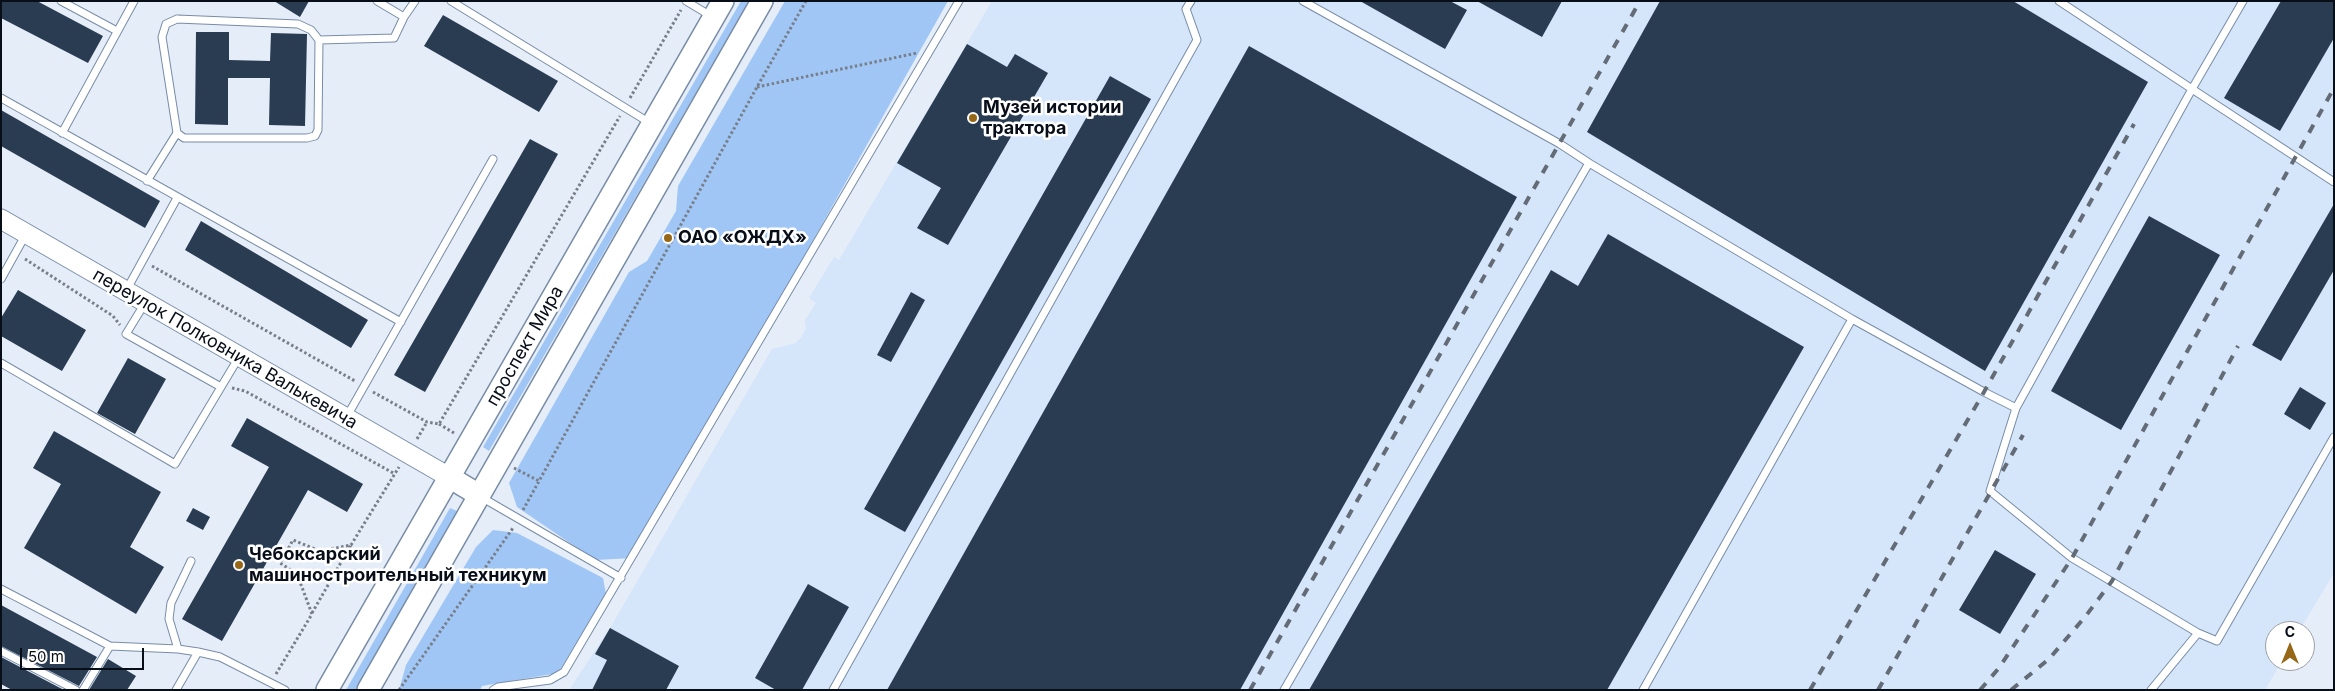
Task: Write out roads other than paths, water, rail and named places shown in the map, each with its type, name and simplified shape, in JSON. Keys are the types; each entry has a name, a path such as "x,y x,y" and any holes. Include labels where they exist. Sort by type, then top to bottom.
{"main road":[{"name":"проспект Мира","path":"368,690 762,1"},
{"name":"проспект Мира","path":"327,690 718,10"},
{"path":"449,477 479,495"}],"street":[{"name":"переулок Полковника Валькевича","path":"1,219 449,477"}],"lane":[{"path":"61,1 117,31"},
{"path":"62,133 134,1"},
{"path":"377,1 404,17"},
{"path":"319,40 394,38 404,17 415,1"},
{"path":"451,1 652,124"},
{"path":"493,690 498,687 550,680 564,672 932,50 959,1"},
{"path":"833,690 1197,40 1186,9 1191,1"},
{"path":"1303,1 1560,144 1852,319 2016,408"},
{"path":"2059,1 2334,182"},
{"path":"2243,1 2192,89 2016,408 1990,491 2072,558 2198,633 2218,641 2334,437"},
{"path":"685,3 718,10"},
{"path":"177,19 298,24 311,30 319,40 318,130 316,136 308,138 184,138 178,133 162,37 166,24 177,19"},
{"path":"1,98 401,322"},
{"path":"148,181 178,133"},
{"path":"346,418 493,159"},
{"path":"1284,690 1589,163"},
{"path":"126,292 177,198"},
{"path":"1,279 26,234"},
{"path":"145,302 126,334 221,387"},
{"path":"1643,690 1852,319"},
{"path":"1,363 174,464 239,357"},
{"path":"479,495 621,578"},
{"path":"178,649 169,619 171,603 191,562"},
{"path":"1,589 110,646 178,649 198,652 220,658 285,690"},
{"path":"2151,690 2198,633"},
{"path":"83,690 110,646"},
{"path":"1,651 76,690"},
{"path":"176,690 198,652"}],"railway":[{"path":"1250,690 1640,1"},
{"path":"1980,690 1999,668 2072,558 2334,88"},
{"path":"1810,690 1984,392 2134,124"},
{"path":"2011,690 2049,659 2085,617 2112,581 2238,346"},
{"path":"1878,690 2023,435"}],"place":[{"name":"Музей истории трактора","path":"973,118"},
{"name":"ОАО «ОЖДХ»","path":"668,238"},
{"name":"Чебоксарский машиностроительный техникум","path":"239,565"}]}
